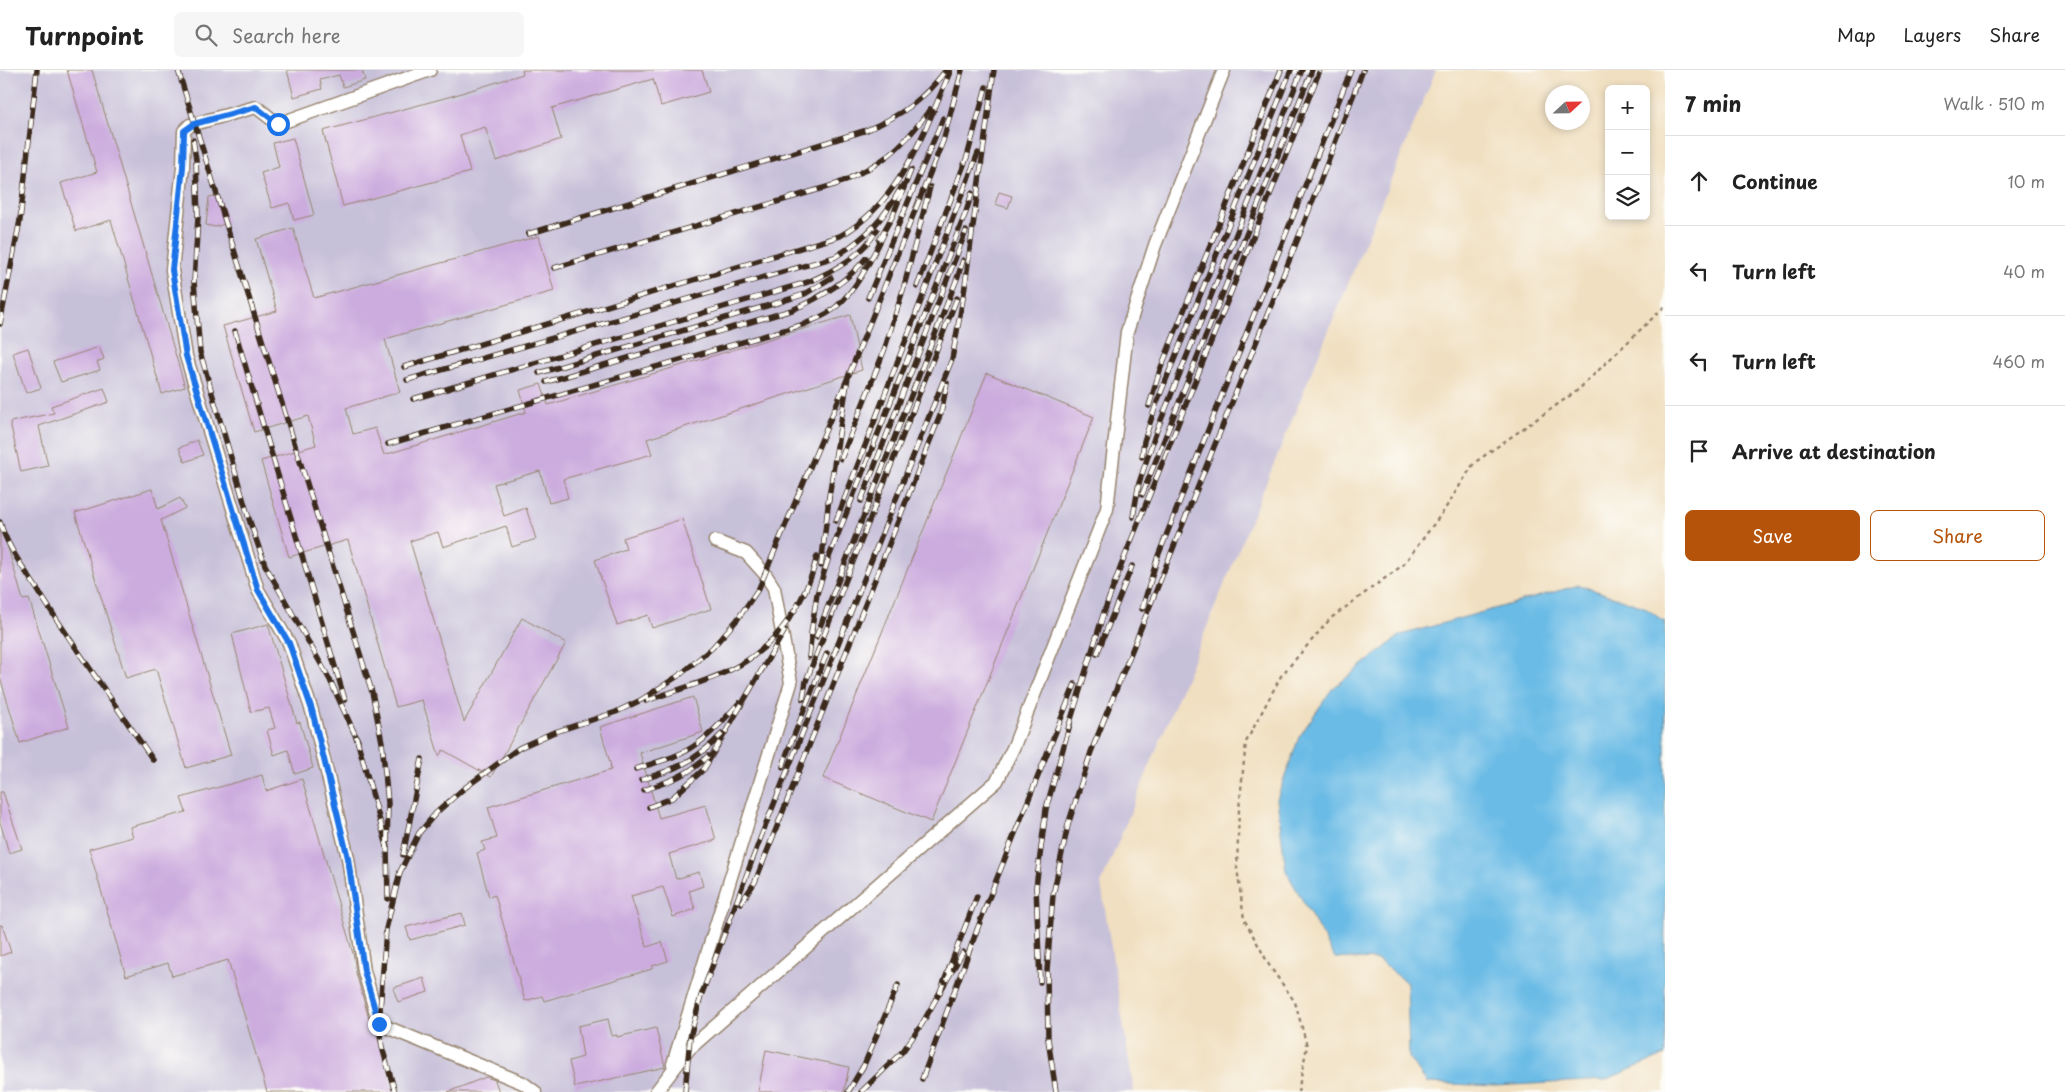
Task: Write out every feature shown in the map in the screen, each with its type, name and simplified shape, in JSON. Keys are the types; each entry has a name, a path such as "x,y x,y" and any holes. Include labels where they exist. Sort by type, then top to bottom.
{"lane":[{"path":"430,70 278,124 256,107 190,125 184,131 183,167 172,270 186,356 258,590 289,643 312,710 348,858 364,971 379,1024 523,1083 535,1092"},
{"path":"656,1092 689,1049 997,781 1014,746 1107,510 1127,332 1155,245 1224,70"},
{"path":"670,1074 791,683 774,588 765,574 746,553 715,541"}],"path":[{"path":"1298,1092 1307,1046 1295,1002 1270,964 1244,919 1242,911 1237,868 1239,809 1246,742 1281,676 1331,618 1403,564 1443,512 1474,463 1578,390 1665,306"}],"shaded area":[{"path":"0,70 1436,70 1101,884 1134,1092 0,1092"}],"water":[{"path":"1579,585 1644,607 1665,622 1665,1055 1605,1080 1495,1086 1427,1083 1409,1058 1407,983 1378,960 1335,958 1286,871 1277,799 1299,737 1332,689 1401,635"}],"building":[{"path":"67,70 92,70 185,387 162,394 111,220 76,231 61,183 97,172"},
{"path":"287,70 362,70 365,80 343,87 339,75 320,80 322,89 294,97"},
{"path":"522,70 702,70 709,92 661,106 653,79 552,108 561,139 496,161 485,127 460,135 470,172 343,206 323,131 452,96 523,74"},
{"path":"293,138 314,215 294,220 289,203 272,208 261,173 279,167 273,143"},
{"path":"999,192 1012,196 1008,208 995,204"},
{"path":"219,195 228,223 215,227 206,225 209,197"},
{"path":"293,228 314,298 539,236 554,291 385,339 400,392 346,408 353,434 375,428 384,455 526,412 520,390 541,384 548,405 850,315 862,370 647,439 652,454 563,479 568,498 549,503 540,471 494,484 504,516 526,508 536,539 512,547 506,526 443,547 438,532 410,541 464,722 522,618 566,643 491,777 443,750 439,756 422,700 396,707 348,540 289,557 261,461 316,445 308,416 254,432 223,326 277,311 256,239"},
{"path":"99,347 104,359 97,362 100,370 61,382 53,362"},
{"path":"28,348 41,388 26,393 13,353"},
{"path":"987,373 1094,417 931,822 823,778"},
{"path":"104,388 109,402 39,426 48,466 21,472 10,422 54,413 51,406"},
{"path":"197,440 203,455 185,462 179,448"},
{"path":"152,489 158,509 180,498 185,508 161,520 231,755 186,768 156,669 126,678 75,513"},
{"path":"682,519 711,609 652,628 648,615 617,625 595,560 626,549 623,538"},
{"path":"0,531 3,531 23,600 29,599 69,727 20,743 0,677"},
{"path":"268,624 297,723 300,722 313,768 295,774 288,750 274,755 267,730 275,728 269,708 251,712 232,634"},
{"path":"693,697 703,732 640,753 659,818 706,805 716,840 669,854 676,879 699,872 703,886 689,891 695,909 673,917 663,887 631,896 647,947 662,942 668,961 652,966 652,969 544,1001 542,996 525,1001 495,895 489,897 477,853 485,850 482,842 497,838 488,807 611,770 600,727"},
{"path":"262,775 266,791 302,779 354,957 356,973 371,1026 376,1031 393,1092 267,1092 228,960 172,976 168,963 126,976 89,849 133,837 130,827 186,812 181,798"},
{"path":"0,792 3,792 22,849 9,853 0,822"},
{"path":"462,913 465,925 410,940 406,927"},
{"path":"0,925 2,925 11,952 0,956"},
{"path":"424,978 428,992 398,1002 393,988"},
{"path":"608,1019 612,1036 617,1035 617,1037 656,1028 665,1067 575,1087 569,1061 583,1057 578,1026"},
{"path":"766,1050 849,1067 844,1092 758,1092"},
{"path":"486,1077 495,1080 499,1092 448,1092"}],"railway":[{"path":"0,324 20,220 37,70"},
{"path":"178,70 372,692 382,742 388,803 387,846"},
{"path":"528,234 867,130 891,119 911,106 929,90 946,70"},
{"path":"828,503 848,377 943,141 962,70"},
{"path":"685,1092 690,1037 701,996 762,834 952,359 964,293 994,70"},
{"path":"1149,406 1160,370 1281,70"},
{"path":"1142,457 1144,441 1157,402 1291,70"},
{"path":"1133,517 1139,483 1155,435 1302,70"},
{"path":"1142,495 1312,70"},
{"path":"1068,729 1104,612 1121,566 1320,70"},
{"path":"1142,609 1158,556 1351,70"},
{"path":"1056,1092 1048,1039 1047,970 1053,895 1068,825 1091,752 1301,231 1363,70"},
{"path":"404,367 840,236 861,222 879,205 894,185 920,142 950,72"},
{"path":"917,287 967,157 986,87"},
{"path":"554,268 837,184 866,170 889,154 910,135 930,109"},
{"path":"868,298 943,118"},
{"path":"193,140 196,160 198,217 194,282 200,352 249,519 265,565 330,680 358,741"},
{"path":"836,521 978,153"},
{"path":"879,240 893,215 911,170"},
{"path":"407,380 835,257 857,242 874,226 902,186"},
{"path":"841,459 884,351 903,290 930,187"},
{"path":"811,634 817,594 829,557 972,193"},
{"path":"413,399 808,282 847,262 864,248 877,230"},
{"path":"861,501 966,231"},
{"path":"388,444 805,324 829,312 844,299 863,273 884,234"},
{"path":"546,382 792,310 832,289 850,275 866,258"},
{"path":"816,637 963,260"},
{"path":"539,373 805,294 831,278"},
{"path":"803,699 806,681 957,298"},
{"path":"235,331 345,700"},
{"path":"395,1092 382,1047 379,1024 386,929 400,872 419,833 436,813 462,790 519,748 552,733 616,712 641,700 681,674 712,648 737,620 759,588 848,377"},
{"path":"741,903 755,882 941,413 947,383"},
{"path":"821,566 829,498"},
{"path":"0,522 7,540 22,567 153,760"},
{"path":"646,701 725,672 751,658 765,647 798,605 806,589 817,556"},
{"path":"1097,654 1132,566"},
{"path":"649,807 672,798 704,769 785,630"},
{"path":"809,657 812,630"},
{"path":"783,767 827,653"},
{"path":"922,1079 987,903 1075,684"},
{"path":"636,769 668,759 690,749 714,730 739,703"},
{"path":"1040,982 1036,887 1046,809 1070,724"},
{"path":"641,780 665,772 694,758 722,734"},
{"path":"356,736 387,846 388,899"},
{"path":"644,790 686,773 708,756"},
{"path":"403,855 422,759"},
{"path":"963,952 940,992 977,896"},
{"path":"848,1092 864,1065 898,985"},
{"path":"861,1092 903,1051 922,1024 940,992"}],"route":[{"path":"278,124 256,107 190,125 184,131 183,167 172,270 186,356 258,590 289,643 312,710 348,858 364,971 379,1024"}]}
